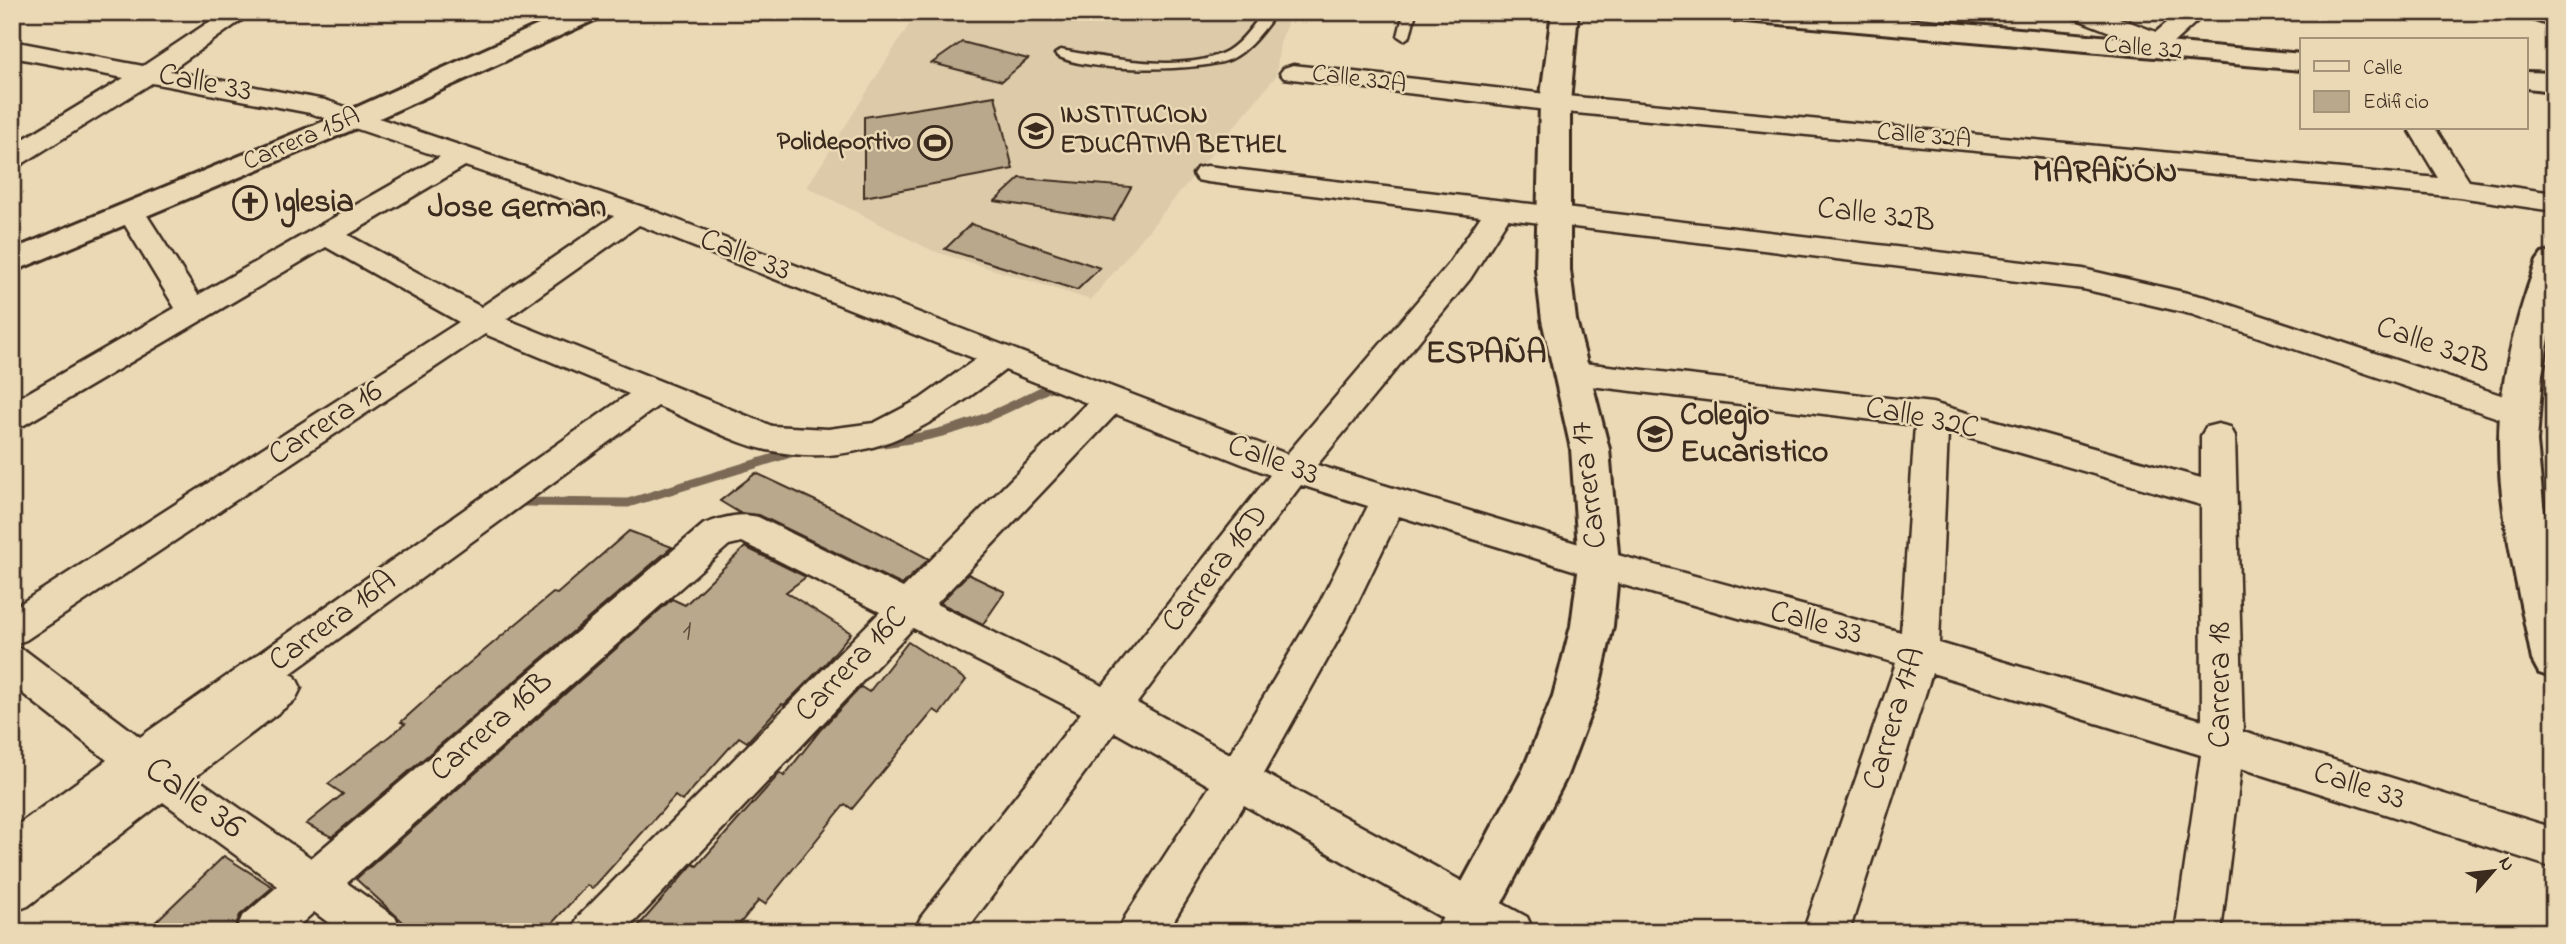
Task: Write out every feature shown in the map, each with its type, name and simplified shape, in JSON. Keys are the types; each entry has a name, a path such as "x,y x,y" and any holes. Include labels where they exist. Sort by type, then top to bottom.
{"street":[{"path":"12,158 150,73 241,12"},
{"name":"Carrera 15A","path":"12,262 354,119 590,12"},
{"name":"Carrera 17","path":"1465,921 1543,778 1575,696 1591,626 1599,564 1590,449 1574,373 1559,320 1553,270 1555,103 1565,12"},
{"name":"Calle 32","path":"1733,12 2161,46 2300,62"},
{"path":"2081,12 2161,46 2195,12"},
{"path":"2533,12 2554,20"},
{"name":"Calle 33","path":"12,49 316,106 460,157 636,214 1293,470 1599,564 1919,653 2223,744 2551,849"},
{"name":"Calle 32A","path":"1293,73 1555,103 2459,188 2554,202"},
{"path":"2528,80 2554,82"},
{"path":"2423,130 2459,188"},
{"path":"12,417 192,310 460,157"},
{"name":"Calle 32B","path":"1207,174 2083,279 2198,305 2519,413"},
{"name":"Carrera 16D","path":"937,932 1107,707 1293,470 1459,272 1499,210"},
{"path":"131,212 192,310"},
{"name":"Carrera 16","path":"12,629 482,321 636,214"},
{"path":"324,234 482,321 768,438 819,442 884,433 934,406 1003,355"},
{"path":"2554,261 2535,326 2519,413 2519,458 2527,516 2554,660"},
{"name":"Calle 32C","path":"1574,373 1932,415 2220,497"},
{"name":"Carrera 16A","path":"12,855 150,769 656,391"},
{"name":"Carrera 16C","path":"594,932 1111,399"},
{"name":"Carrera 17A","path":"1826,932 1919,653 1932,415"},
{"name":"Carrera 18","path":"2198,932 2223,744 2218,436"},
{"path":"1141,932 1237,780 1360,564 1388,501"},
{"name":"Carrera 16B","path":"258,932 717,534 731,528 745,527 906,608"},
{"path":"12,891 150,769 486,536"},
{"path":"906,608 1107,707 1237,780 1465,921 1511,932"},
{"name":"Calle 36","path":"12,662 150,769 379,932"}],"lane":[{"path":"1061,54 1113,65 1200,63 1231,54 1271,12"},
{"path":"1404,36 1410,12"}],"shaded area":[{"name":"INSTITUCION EDUCATIVA BETHEL","path":"917,12 1291,12 1280,43 1276,76 1091,300 933,251 807,187"}],"building":[{"path":"962,42 1028,59 1002,81 932,63"},
{"name":"Polideportivo","path":"995,96 1013,169 864,197 864,117"},
{"path":"1020,178 1131,187 1113,220 995,201"},
{"path":"971,224 1100,268 1077,290 945,249"},
{"path":"756,473 850,517 929,559 902,585 759,515 740,513 720,501"},
{"path":"629,531 672,547 332,837 306,824 343,794 328,784 405,724 401,722 431,695 553,593 557,594"},
{"path":"745,547 806,577 786,592 851,633 826,663 782,704 747,742 739,737 682,801 675,796 592,889 587,885 544,932 414,932 356,879 672,599 685,605"},
{"path":"968,574 1005,592 983,624 940,603"},
{"path":"908,642 966,680 940,714 934,710 852,809 845,804 765,904 759,900 733,932 633,932 693,864 697,866 780,773 784,776 821,729 861,687 869,692"},
{"path":"224,856 273,887 240,915 233,932 145,932"}],"waterway":[{"path":"873,444 948,431 1011,407 1057,383"},
{"path":"518,502 628,503 797,451"}],"place":[{"name":"INSTITUCION EDUCATIVA BETHEL","path":"1036,131"},
{"name":"Polideportivo","path":"935,143"},
{"name":"Iglesia","path":"250,203"},
{"name":"Colegio Eucaristico","path":"1655,434"}],"district":[{"name":"MARAÑÓN","path":"2105,173"},
{"name":"Jose German","path":"517,208"},
{"name":"ESPAÑA","path":"1486,354"}]}
